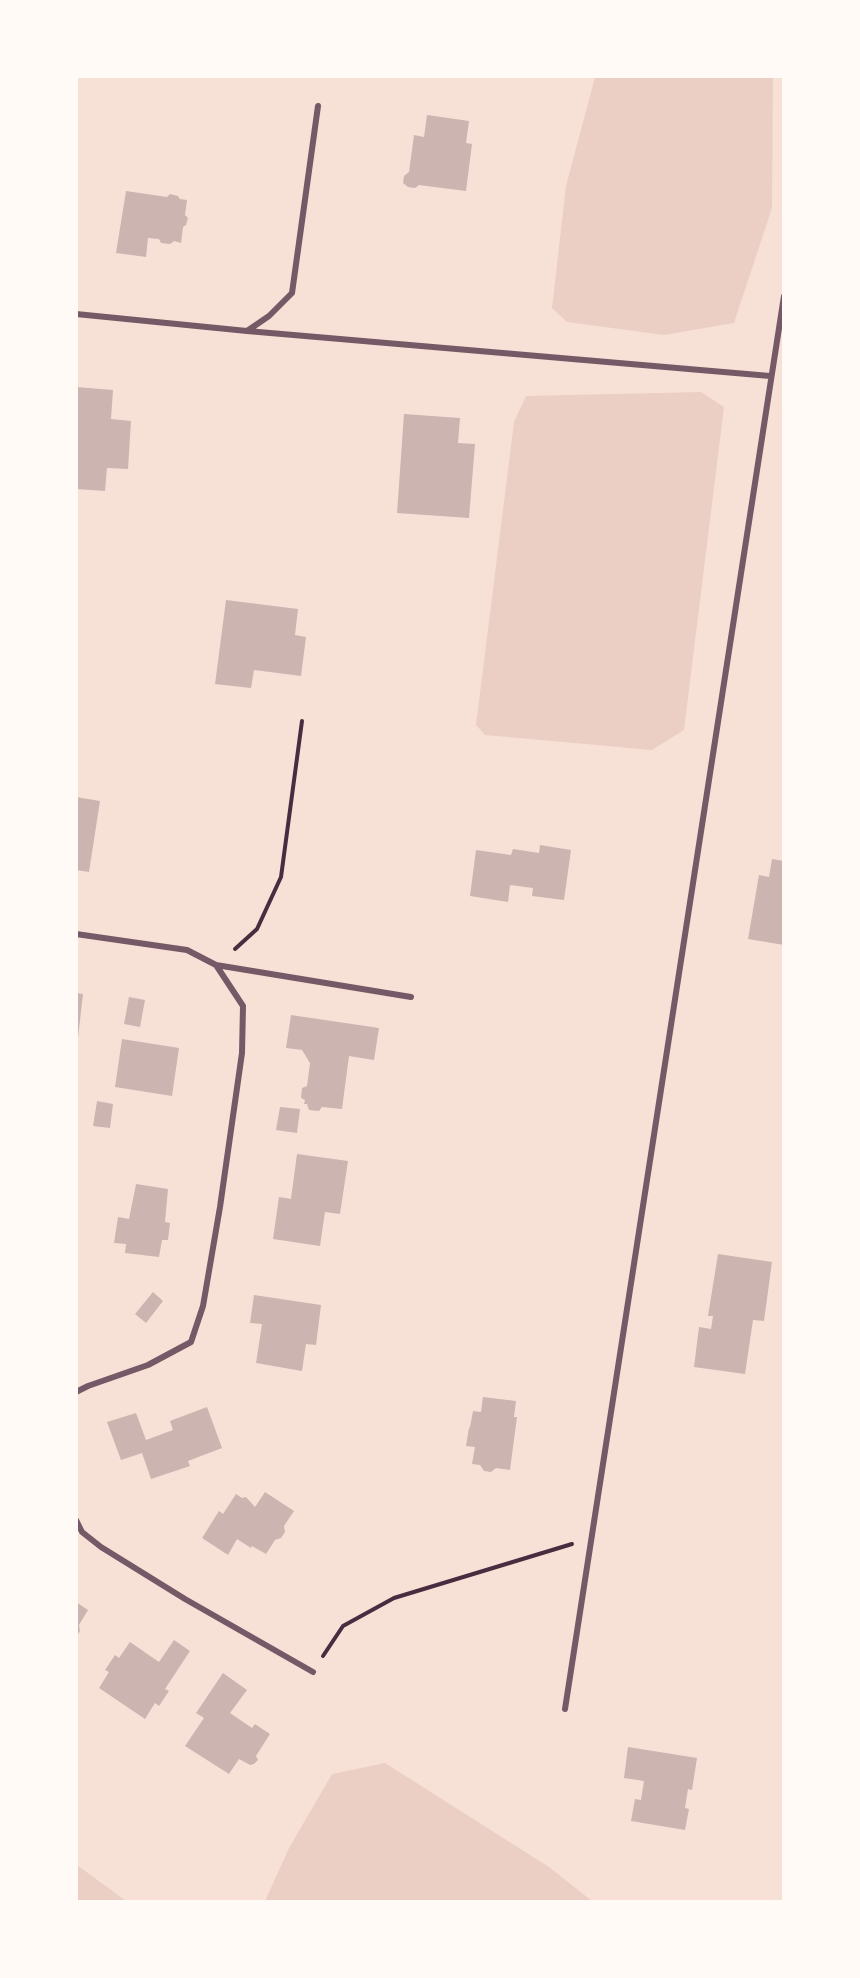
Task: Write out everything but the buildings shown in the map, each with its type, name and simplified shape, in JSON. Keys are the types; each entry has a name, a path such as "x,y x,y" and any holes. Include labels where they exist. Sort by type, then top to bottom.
{"street":[{"path":"247,331 269,316 292,293 318,106"},
{"path":"565,1709 783,296"},
{"path":"76,314 770,376"},
{"path":"76,934 187,950 216,965 411,997"},
{"path":"76,1392 148,1365 191,1342 194,1333 203,1305 220,1207 242,1053 243,1006 216,965"},
{"path":"76,1520 82,1532 101,1547 185,1599 313,1672"}],"path":[{"path":"216,965 257,929 281,877 302,721"},
{"path":"313,1672 343,1626 394,1598 571,1544 593,1527"}],"shaded area":[{"path":"595,77 773,77 772,208 734,323 664,335 567,322 552,308 566,186"},
{"path":"701,392 724,407 684,730 652,750 485,735 476,725 514,422 526,396"},
{"path":"385,1763 549,1867 592,1901 265,1901 289,1848 332,1774"},
{"path":"77,1865 126,1901 77,1901"}]}
